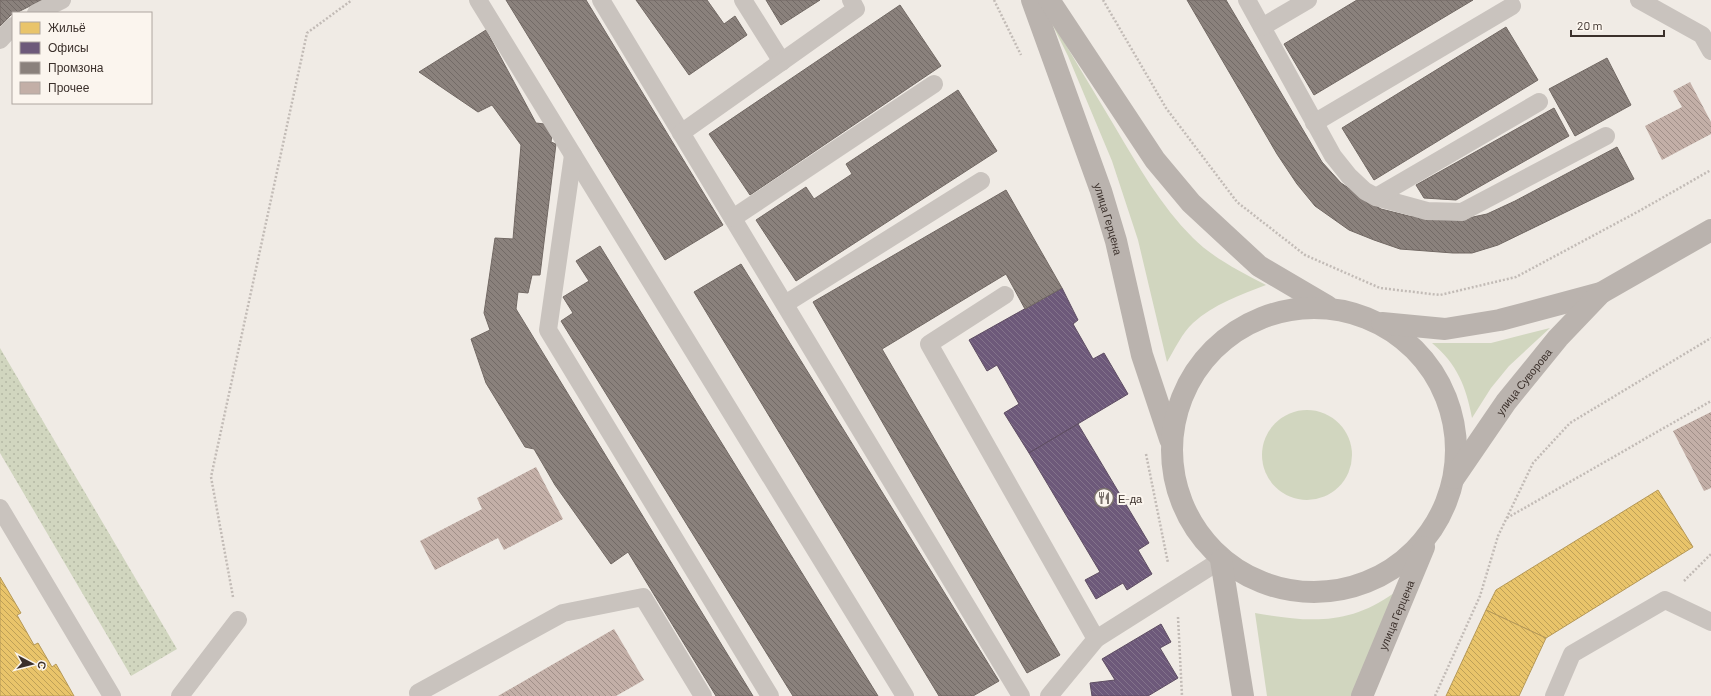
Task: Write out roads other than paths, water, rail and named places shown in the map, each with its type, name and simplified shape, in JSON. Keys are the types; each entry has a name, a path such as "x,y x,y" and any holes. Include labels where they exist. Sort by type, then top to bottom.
{"main road":[{"name":"улица Герцена","path":"1032,0 1101,191 1116,241 1142,355 1170,442"},
{"path":"1049,0 1155,160 1190,203 1259,266 1327,306 1381,323 1411,344 1434,372 1450,405 1457,442 1454,478 1445,507 1430,533 1403,562 1370,582 1331,592 1292,592 1254,581 1221,560 1193,526 1175,486 1170,442 1177,408 1191,376 1213,349 1240,327 1281,310 1327,306"},
{"name":"улица Суворова","path":"1381,323 1445,328 1500,320 1601,293 1711,230"},
{"name":"улица Суворова","path":"1454,478 1506,402 1558,338 1601,293"},
{"name":"улица Герцена","path":"1362,696 1430,533"},
{"path":"1221,560 1243,696"}],"lane":[{"path":"38,12 62,0"},
{"path":"478,0 905,696"},
{"path":"601,0 1021,696"},
{"path":"743,0 782,62"},
{"path":"681,133 856,9 851,0"},
{"path":"1247,0 1333,156 1349,176 1365,191 1376,197 1427,211 1462,212 1606,136"},
{"path":"1262,27 1308,0"},
{"path":"1639,0 1706,32 1711,51"},
{"path":"1314,123 1512,6"},
{"path":"0,40 12,27"},
{"path":"733,218 934,84"},
{"path":"1376,197 1538,102"},
{"path":"573,155 548,330 770,696"},
{"path":"785,304 981,180"},
{"path":"1005,295 929,344 1096,638"},
{"path":"0,508 112,696"},
{"path":"1049,696 1096,638 1221,560"},
{"path":"418,693 563,613 643,597 703,696"},
{"path":"1554,696 1572,654 1665,600 1711,622"},
{"path":"180,696 238,620"}],"place":[{"name":"Е-да","path":"1104,498"}]}
